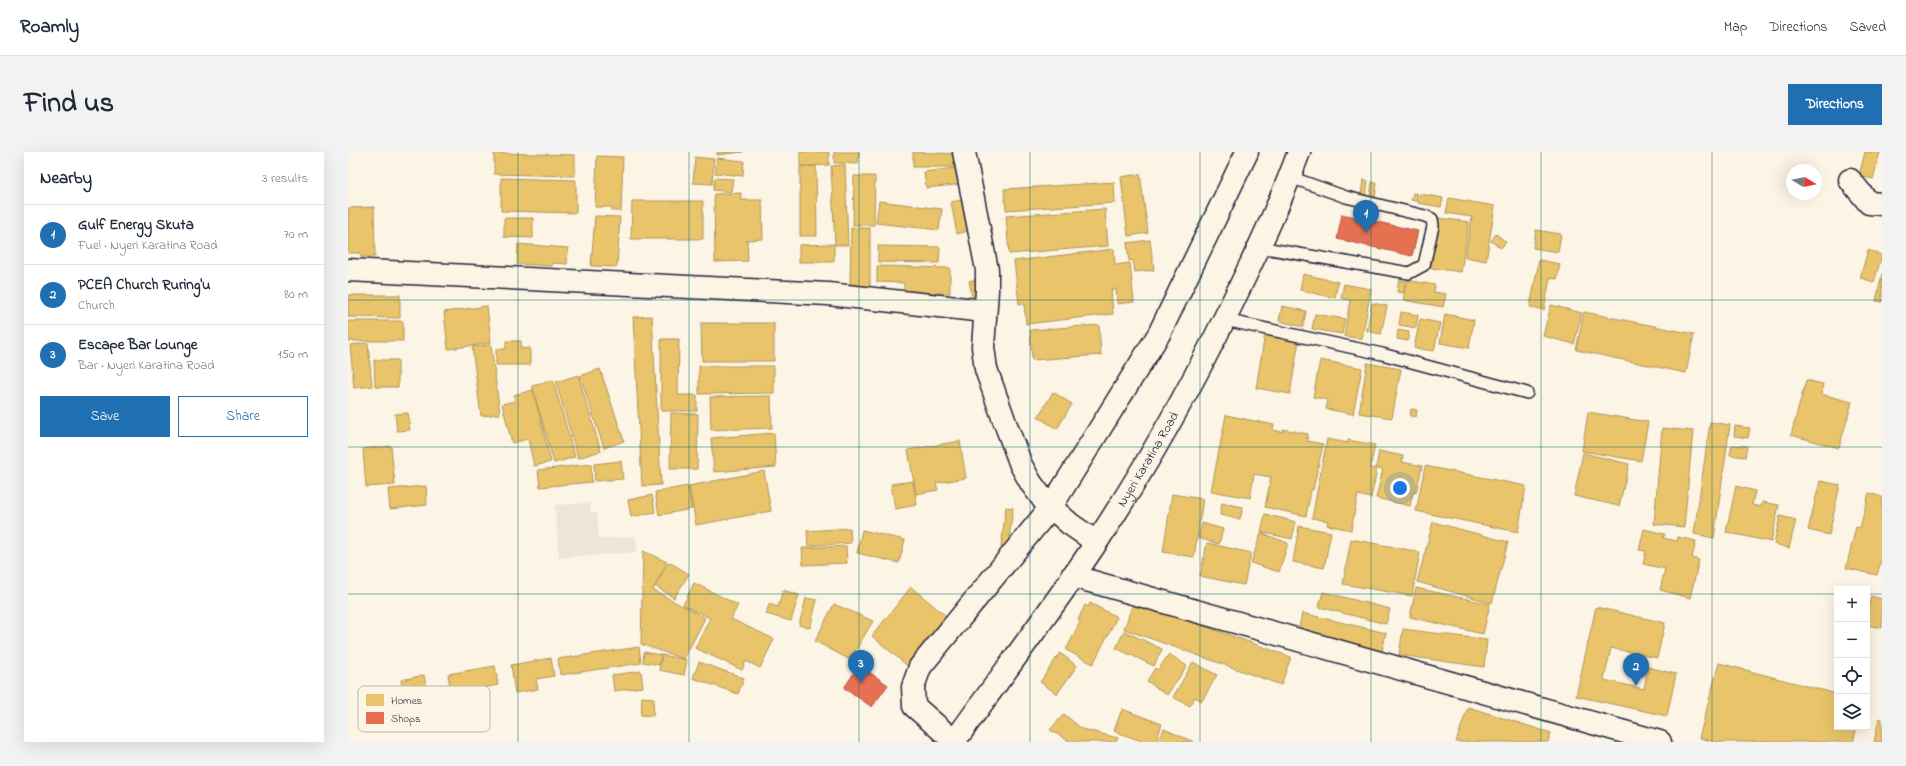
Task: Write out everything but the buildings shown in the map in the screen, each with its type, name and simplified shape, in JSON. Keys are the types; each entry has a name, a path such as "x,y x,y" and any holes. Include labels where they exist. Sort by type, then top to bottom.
{"main road":[{"path":"964,152 987,270 983,347 986,369 1021,465 1031,483 1051,507 1096,542"},
{"path":"954,742 914,706 913,687 920,667 1051,507 1159,334 1247,152"},
{"name":"Nyeri Karatina Road","path":"954,742 1033,633 1096,542 1145,463 1198,371 1224,320 1259,247 1290,177 1299,152"},
{"path":"1850,180 1868,203 1882,204"},
{"path":"348,270 828,294 985,311"},
{"path":"1072,576 1660,742"}],"lane":[{"path":"1259,247 1409,273 1424,265 1433,226 1432,219 1346,197 1290,177"},
{"path":"1224,320 1382,354 1527,393"}],"shaded area":[{"path":"590,503 591,513 597,513 599,539 636,536 637,552 559,558 555,505"}],"place":[{"name":"Gulf Energy Skuta","path":"1366,233"},
{"name":"Escape Bar Lounge","path":"861,683"},
{"name":"PCEA Church Ruring'u","path":"1636,686"}]}
